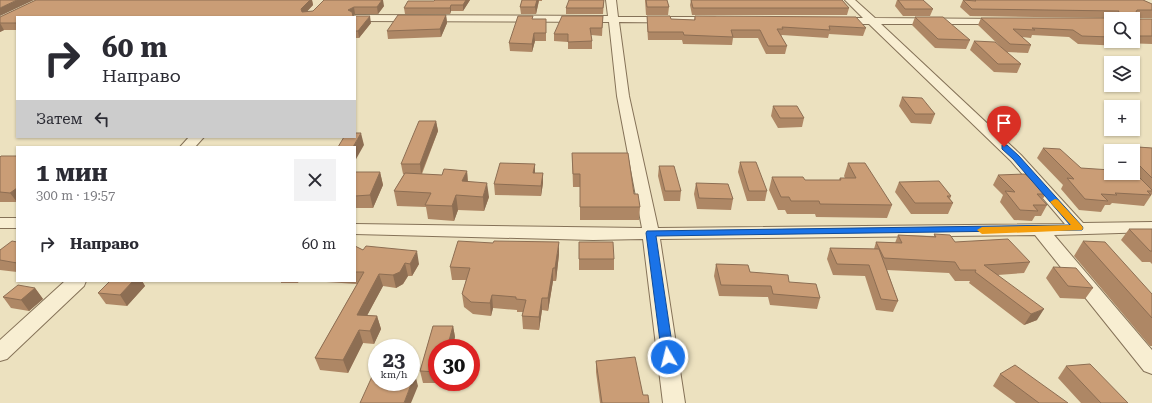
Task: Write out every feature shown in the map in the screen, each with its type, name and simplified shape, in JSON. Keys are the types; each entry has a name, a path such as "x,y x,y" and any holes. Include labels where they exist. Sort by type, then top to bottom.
{"street":[{"path":"611,0 623,96 651,233 674,403"},
{"path":"850,0 1016,158 1078,228"},
{"path":"356,18 722,20"},
{"path":"832,21 1010,21"},
{"path":"188,146 196,138"},
{"path":"0,223 16,223"},
{"path":"356,229 585,234 1040,230 1152,227"},
{"path":"1040,230 1152,365"},
{"path":"0,353 76,282"}],"building":[{"path":"0,0 17,0 0,8"},
{"path":"36,0 310,0 301,9 302,12 313,11 324,0 382,0 377,7 354,7 348,10 352,12 353,16 16,16 16,23 0,23 0,17"},
{"path":"466,0 463,5 451,5 450,8 404,8 408,1"},
{"path":"522,0 537,0 535,7 520,7"},
{"path":"569,0 604,0 603,8 566,8"},
{"path":"646,0 667,0 669,7 647,7"},
{"path":"691,0 842,0 849,8 693,8"},
{"path":"898,0 923,0 933,9 905,9"},
{"path":"963,0 1143,0 1152,4 1152,10 1137,10 1136,12 972,9"},
{"path":"398,15 446,15 440,29 387,31"},
{"path":"356,16 370,16 358,31 356,31"},
{"path":"518,16 533,16 532,19 546,19 546,33 534,33 532,44 509,43"},
{"path":"562,16 603,16 602,28 590,28 592,41 568,42 568,34 554,34"},
{"path":"647,16 670,16 671,19 695,20 695,16 856,17 866,28 829,26 830,30 782,27 783,29 777,29 787,46 768,46 760,30 731,30 733,37 684,35 683,32 648,32"},
{"path":"915,17 943,17 970,40 938,39"},
{"path":"981,18 1104,18 1104,37 1082,36 1073,30 1032,28 1035,30 1013,29 1031,45 1010,44"},
{"path":"1140,19 1152,19 1152,36 1140,36"},
{"path":"974,41 995,42 1021,64 998,64"},
{"path":"902,97 922,98 935,114 915,114"},
{"path":"773,106 797,106 804,118 780,118"},
{"path":"419,121 436,121 420,164 401,164"},
{"path":"356,133 361,133 354,146 339,146 343,138 356,138"},
{"path":"1140,147 1152,148 1152,178 1140,166"},
{"path":"1043,148 1060,149 1081,168 1104,170 1104,180 1140,180 1140,178 1152,191 1147,191 1151,195 1115,193 1117,195 1101,194 1108,201 1085,199 1067,178 1074,179"},
{"path":"572,153 628,153 634,194 638,194 640,207 580,207 580,174 573,174"},
{"path":"16,156 16,189 10,193 0,192 0,157"},
{"path":"740,162 756,162 767,191 749,191"},
{"path":"500,163 535,164 533,173 543,173 541,186 494,184"},
{"path":"848,163 865,163 892,205 820,204 819,201 791,201 789,197 781,197 772,177 803,177 805,180 841,180 840,178 856,178"},
{"path":"659,166 674,166 681,191 665,191"},
{"path":"444,169 467,171 462,181 487,183 483,197 456,195 452,206 425,205 431,193 394,191 405,173 442,175"},
{"path":"356,172 380,172 370,195 356,196"},
{"path":"1025,174 1046,194 1037,194 1047,205 1033,205 1038,211 1020,210 1005,191 1015,192 998,175"},
{"path":"939,181 951,196 947,196 953,203 915,203 899,182"},
{"path":"696,183 728,184 733,199 699,198"},
{"path":"1129,229 1152,229 1152,251 1150,251"},
{"path":"934,234 950,235 955,242 1008,239 1030,262 984,265 1044,309 1031,314 975,272 976,270 960,270 955,262 884,258 876,242 902,243 898,235 936,237"},
{"path":"12,241 16,242 16,263 0,260 0,250"},
{"path":"458,241 493,243 494,241 559,242 548,298 542,298 539,317 522,316 526,300 516,299 516,297 492,295 490,303 471,302 462,294 470,268 450,267"},
{"path":"1083,241 1105,242 1152,294 1152,318"},
{"path":"579,242 613,242 614,259 579,259"},
{"path":"356,246 363,250 366,246 417,251 410,264 405,263 400,272 393,275 379,274 357,315 377,316 370,331 359,330 343,360 315,358 364,272 356,272"},
{"path":"830,248 879,249 898,301 881,299 869,265 837,264"},
{"path":"716,264 748,265 750,272 788,275 789,282 816,284 820,298 773,294 771,286 721,285"},
{"path":"1053,267 1076,268 1093,288 1068,286"},
{"path":"109,282 132,282 120,295 98,293"},
{"path":"18,285 35,288 21,300 3,297"},
{"path":"433,326 453,326 449,339 429,339"},
{"path":"428,343 428,371 420,371"},
{"path":"635,357 643,395 648,395 649,403 602,403 596,361"},
{"path":"1090,364 1128,403 1101,403 1066,366"},
{"path":"1015,365 1068,403 1039,403 1000,374"},
{"path":"368,385 368,391 409,391 404,403 360,403"}],"slow traffic":[{"path":"982,230 1040,230 1078,228 1055,202"}],"route":[{"path":"668,357 651,233 1040,230 1078,228 1016,158 1004,147"}]}
